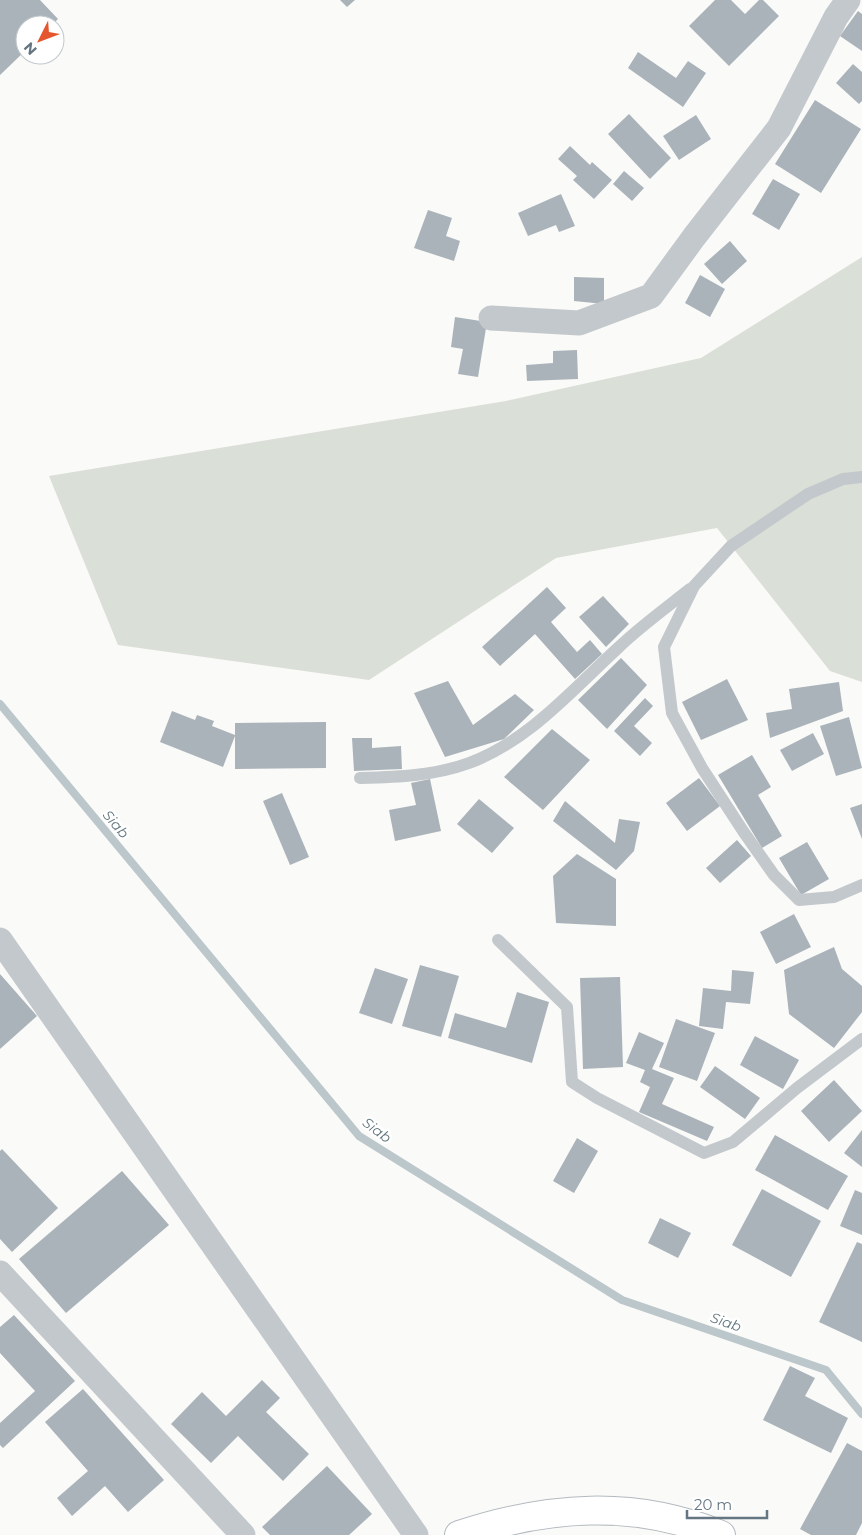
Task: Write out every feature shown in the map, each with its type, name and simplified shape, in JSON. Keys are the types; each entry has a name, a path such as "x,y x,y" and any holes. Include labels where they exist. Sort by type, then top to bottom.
{"main road":[{"path":"459,1535 509,1520 552,1514 612,1510 643,1512 674,1519 721,1535"}],"street":[{"path":"491,318 578,323 651,296 694,236 779,128 836,17 848,0"},
{"path":"0,940 416,1535"},
{"path":"0,1273 243,1535"}],"lane":[{"path":"360,778 416,777 469,763 511,743 557,706 621,645 694,586 731,546 808,494 843,479 862,477"},
{"path":"694,586 664,647 672,713 702,768 774,875 799,900 834,897 862,885"},
{"path":"498,940 568,1007 572,1082 597,1098 704,1153 733,1142 797,1088 862,1039"}],"shaded area":[{"path":"862,257 862,682 830,671 717,528 556,558 369,680 118,645 49,476 506,401 701,358"}],"building":[{"path":"0,0 40,0 54,15 15,15 15,61 0,75"},
{"path":"340,0 355,0 347,7"},
{"path":"715,0 731,0 745,14 759,0 763,0 779,16 729,66 689,26"},
{"path":"858,11 862,14 862,51 840,36"},
{"path":"638,52 676,78 688,61 706,73 683,107 628,68"},
{"path":"853,64 862,72 862,101 859,104 836,83"},
{"path":"815,100 861,129 821,193 775,164"},
{"path":"629,114 671,158 650,179 608,134"},
{"path":"696,115 711,139 679,160 663,136"},
{"path":"570,146 590,165 592,162 612,180 594,199 573,180 577,176 558,159"},
{"path":"624,171 644,188 632,201 613,184"},
{"path":"773,179 800,194 779,230 752,214"},
{"path":"561,194 575,226 559,232 556,225 528,236 518,213"},
{"path":"428,210 452,218 446,236 460,241 454,261 414,248"},
{"path":"730,241 747,261 722,284 704,264"},
{"path":"700,275 725,289 710,317 685,303"},
{"path":"574,277 604,278 604,304 574,301"},
{"path":"455,317 487,322 478,377 458,374 463,349 451,347"},
{"path":"577,350 578,379 527,381 526,365 553,363 553,351"},
{"path":"547,587 566,608 551,622 577,652 590,640 602,654 575,679 535,634 500,666 482,647"},
{"path":"603,596 629,624 606,647 579,617"},
{"path":"621,658 647,685 607,729 578,700"},
{"path":"727,679 748,720 701,740 682,702"},
{"path":"448,681 473,725 515,694 534,710 504,739 445,757 414,693"},
{"path":"839,682 843,711 770,738 766,713 792,709 789,689"},
{"path":"645,698 653,706 634,726 652,743 640,756 614,731"},
{"path":"172,711 195,720 197,715 214,721 212,726 235,735 235,723 326,722 326,768 235,769 235,736 223,767 160,742"},
{"path":"849,717 862,768 836,776 820,726"},
{"path":"552,729 590,760 543,810 504,777"},
{"path":"813,733 824,754 792,771 780,750"},
{"path":"352,738 372,738 372,748 401,746 402,769 354,771"},
{"path":"752,755 771,787 758,795 782,836 762,848 718,775"},
{"path":"699,778 720,806 687,831 666,803"},
{"path":"430,779 441,831 395,841 389,810 416,805 411,783"},
{"path":"282,793 309,857 290,865 263,801"},
{"path":"479,799 514,828 492,853 457,824"},
{"path":"565,801 615,843 619,819 640,822 634,851 616,870 553,821"},
{"path":"862,804 862,839 850,808"},
{"path":"737,840 751,856 720,883 706,868"},
{"path":"807,842 829,879 801,895 779,858"},
{"path":"577,854 616,879 616,926 556,923 553,876"},
{"path":"794,914 811,947 776,964 760,932"},
{"path":"834,947 842,969 862,986 862,1012 834,1048 789,1014 784,970"},
{"path":"420,965 459,976 441,1037 402,1026"},
{"path":"375,968 408,979 392,1024 359,1013"},
{"path":"732,970 754,972 750,1004 726,1002 723,1029 699,1026 703,988 731,991"},
{"path":"0,974 37,1016 0,1049"},
{"path":"620,977 623,1067 583,1069 580,978"},
{"path":"517,992 549,1002 532,1063 448,1038 455,1013 506,1028"},
{"path":"676,1019 715,1033 697,1081 659,1067"},
{"path":"639,1032 664,1043 652,1069 674,1078 662,1104 714,1127 707,1141 639,1112 650,1087 640,1082 645,1070 626,1063"},
{"path":"755,1036 799,1060 783,1089 740,1065"},
{"path":"715,1066 760,1098 745,1119 700,1087"},
{"path":"834,1080 862,1111 829,1142 801,1111"},
{"path":"862,1130 862,1167 844,1153"},
{"path":"775,1135 848,1176 828,1210 755,1170"},
{"path":"577,1138 598,1151 574,1193 553,1181"},
{"path":"2,1149 58,1208 12,1252 0,1239 0,1151"},
{"path":"122,1171 169,1225 66,1313 19,1259"},
{"path":"762,1189 821,1221 791,1277 732,1245"},
{"path":"855,1190 862,1193 862,1235 840,1226"},
{"path":"660,1218 691,1233 678,1258 648,1243"},
{"path":"857,1242 862,1244 862,1342 819,1322"},
{"path":"14,1315 75,1381 3,1448 0,1445 0,1423 35,1391 0,1353 0,1327"},
{"path":"790,1366 815,1378 805,1396 848,1418 831,1453 763,1420"},
{"path":"262,1380 280,1398 266,1412 309,1454 283,1481 238,1436 211,1463 171,1424 202,1392 226,1416"},
{"path":"83,1389 164,1480 128,1512 105,1486 72,1516 57,1498 88,1471 45,1422"},
{"path":"847,1443 862,1451 862,1523 856,1535 811,1535 800,1529"},
{"path":"327,1466 372,1514 349,1535 270,1535 262,1527"}],"waterway":[{"name":"Siab","path":"0,704 359,1136 622,1300 826,1370 862,1414"}]}
